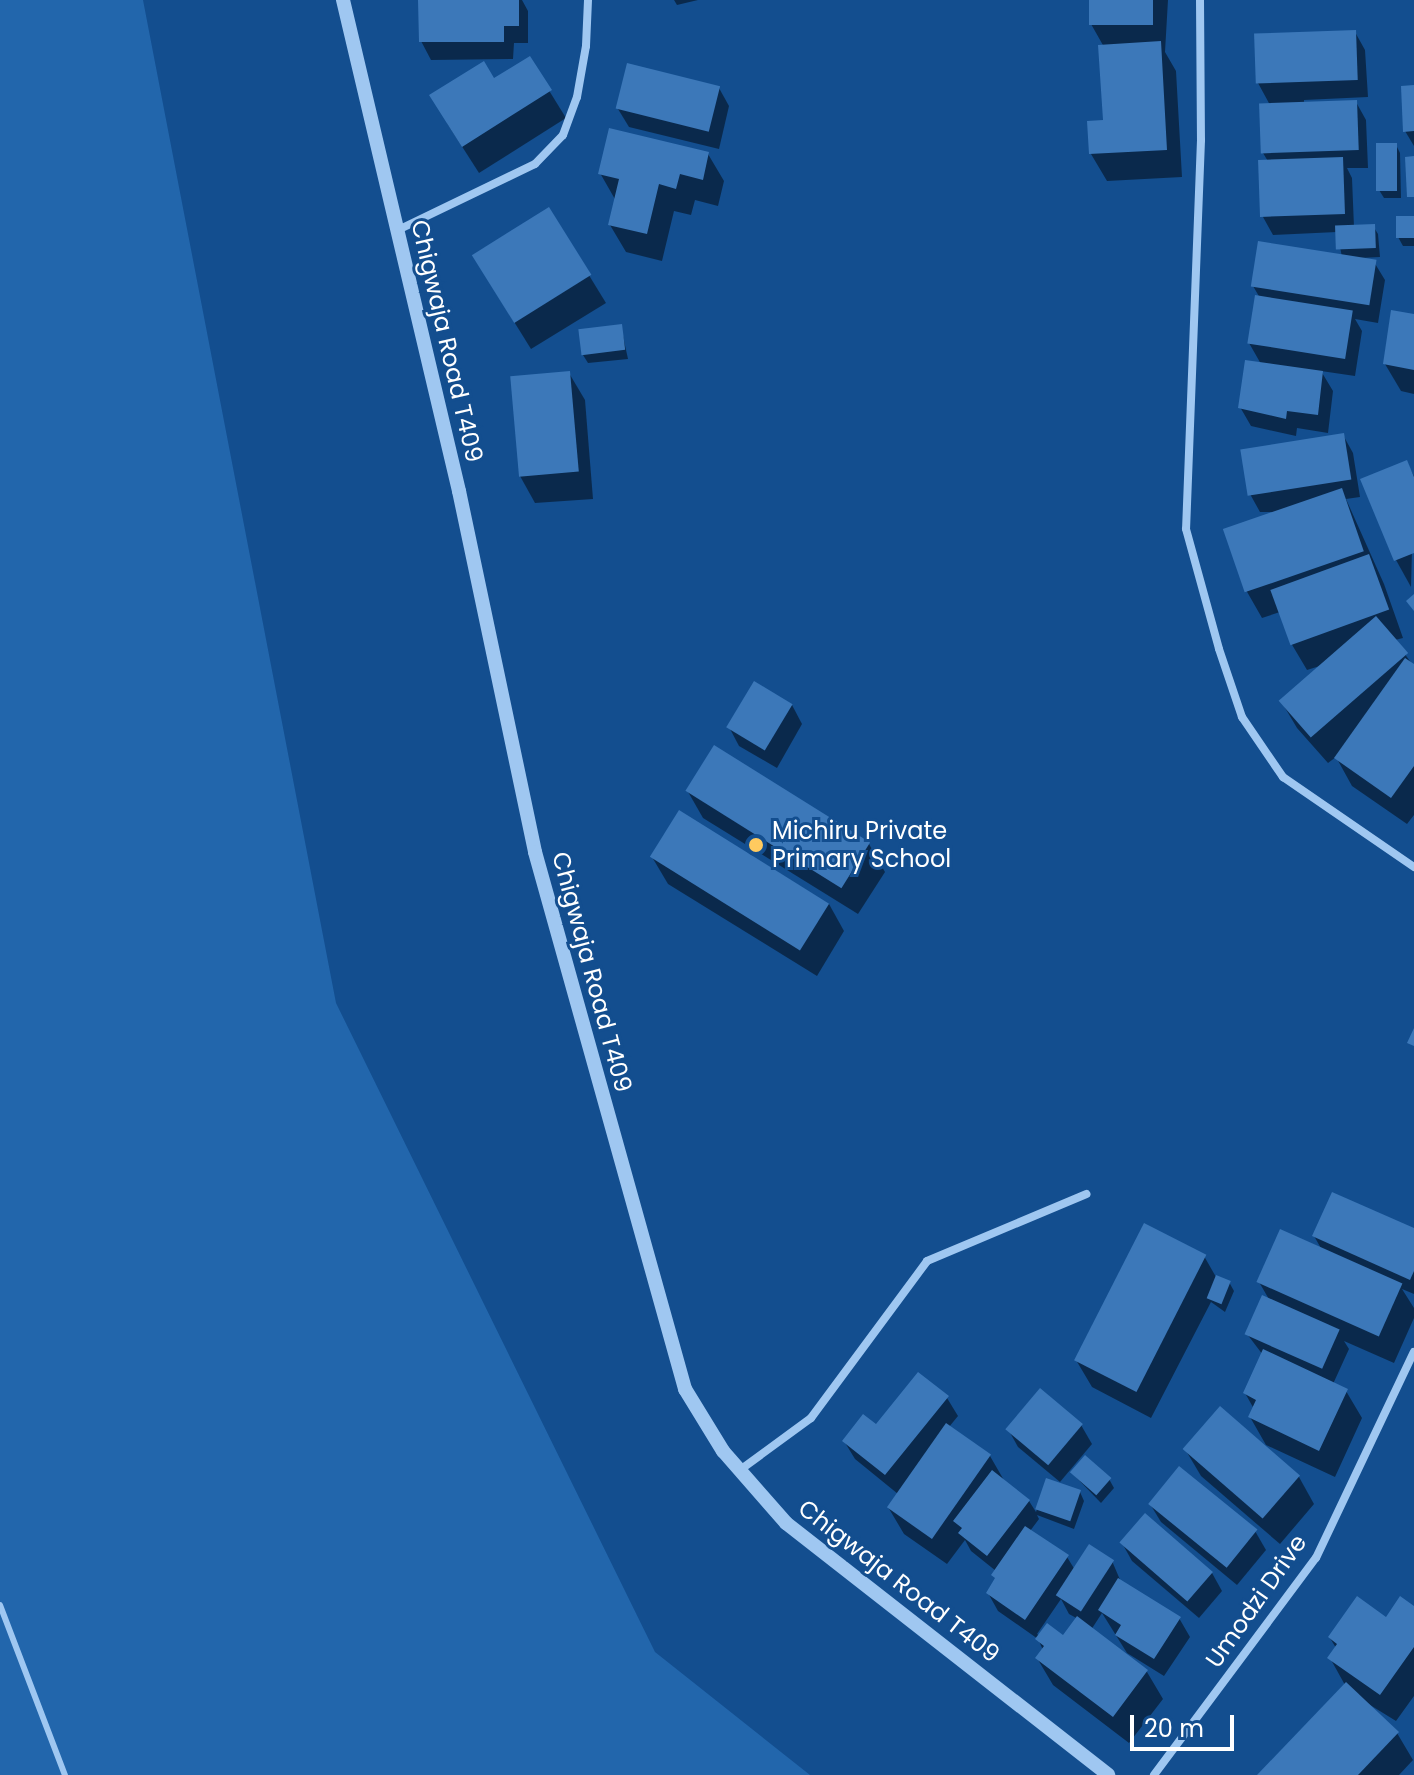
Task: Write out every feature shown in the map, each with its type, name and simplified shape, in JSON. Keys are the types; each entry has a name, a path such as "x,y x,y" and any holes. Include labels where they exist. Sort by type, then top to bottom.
{"street":[{"name":"Chigwaja Road T409","path":"343,0 400,229 535,852 685,1389 723,1451 786,1523 1108,1775"},
{"path":"400,229 535,164 563,135 577,97 586,46 588,0"},
{"path":"1200,0 1201,140 1186,529 1219,649 1242,717 1283,777 1414,867"},
{"path":"740,1470 811,1418 927,1261 1086,1194"},
{"name":"Umodzi Drive","path":"1154,1775 1316,1558 1414,1352"}],"lane":[{"path":"0,1605 65,1775"}],"shaded area":[{"path":"0,0 143,0 336,1003 655,1652 810,1775 0,1775"}],"building":[{"path":"418,0 519,0 519,26 504,26 504,42 419,42"},
{"path":"1089,0 1153,0 1153,25 1089,25"},
{"path":"1356,30 1358,80 1256,84 1254,34"},
{"path":"1161,41 1167,150 1089,154 1087,121 1103,120 1098,45"},
{"path":"530,56 552,90 462,147 429,95 484,61 494,78"},
{"path":"627,63 720,86 709,132 616,109"},
{"path":"1414,85 1414,131 1403,132 1401,86"},
{"path":"1357,100 1359,150 1261,153 1259,103"},
{"path":"609,128 709,152 703,180 680,174 676,189 659,184 647,234 608,225 619,179 598,174"},
{"path":"1376,143 1397,143 1397,191 1376,191"},
{"path":"1414,156 1414,197 1407,197 1405,157"},
{"path":"1343,157 1345,214 1260,217 1258,160"},
{"path":"549,207 591,275 514,323 472,255"},
{"path":"1396,216 1414,216 1414,238 1396,238"},
{"path":"1375,224 1376,248 1336,249 1335,225"},
{"path":"1258,241 1377,260 1369,305 1251,286"},
{"path":"1255,295 1353,310 1345,359 1247,343"},
{"path":"1391,310 1414,314 1414,370 1383,364"},
{"path":"622,324 625,350 581,355 578,329"},
{"path":"1245,360 1323,371 1318,415 1287,411 1286,419 1238,408"},
{"path":"570,371 579,472 519,477 510,376"},
{"path":"1344,433 1351,479 1248,496 1240,449"},
{"path":"1407,460 1414,477 1414,553 1394,561 1360,479"},
{"path":"1342,488 1364,551 1245,592 1223,529"},
{"path":"1369,554 1389,609 1291,645 1270,590"},
{"path":"1414,594 1414,611 1406,601"},
{"path":"1376,616 1408,653 1311,738 1279,701"},
{"path":"1405,658 1414,664 1414,766 1391,798 1334,758"},
{"path":"754,681 793,704 765,750 726,727"},
{"path":"714,745 870,843 841,888 685,791"},
{"path":"679,810 829,904 800,950 650,857"},
{"path":"1414,1028 1414,1046 1407,1043"},
{"path":"1332,1192 1414,1228 1414,1271 1410,1280 1312,1236"},
{"path":"1144,1223 1206,1255 1136,1392 1074,1360"},
{"path":"1280,1229 1402,1284 1379,1336 1256,1282"},
{"path":"1216,1275 1231,1281 1221,1304 1207,1298"},
{"path":"1262,1295 1340,1330 1322,1369 1245,1334"},
{"path":"1263,1349 1348,1389 1319,1451 1248,1417 1256,1400 1243,1393"},
{"path":"918,1372 949,1396 885,1475 842,1441 863,1414 876,1424"},
{"path":"1040,1388 1083,1424 1048,1465 1005,1429"},
{"path":"1220,1406 1300,1476 1263,1519 1183,1449"},
{"path":"946,1423 991,1455 932,1539 887,1507"},
{"path":"1085,1455 1111,1478 1096,1495 1070,1472"},
{"path":"1179,1466 1257,1530 1227,1568 1148,1504"},
{"path":"992,1470 1030,1500 987,1556 958,1533 962,1528 953,1521"},
{"path":"1046,1478 1081,1490 1070,1521 1035,1509"},
{"path":"1145,1513 1213,1572 1187,1601 1119,1542"},
{"path":"1025,1526 1069,1555 1025,1620 986,1593 995,1578 991,1575"},
{"path":"1089,1544 1114,1560 1081,1611 1056,1595"},
{"path":"1118,1578 1181,1617 1154,1659 1115,1635 1121,1625 1098,1610"},
{"path":"1357,1596 1386,1617 1400,1596 1414,1606 1414,1647 1380,1695 1327,1658 1337,1644 1328,1637"},
{"path":"1077,1616 1148,1670 1113,1717 1035,1658 1044,1646 1035,1639 1047,1623 1063,1635"},
{"path":"1346,1682 1399,1732 1358,1775 1257,1775"}],"place":[{"name":"Michiru Private Primary School","path":"756,845"}]}
